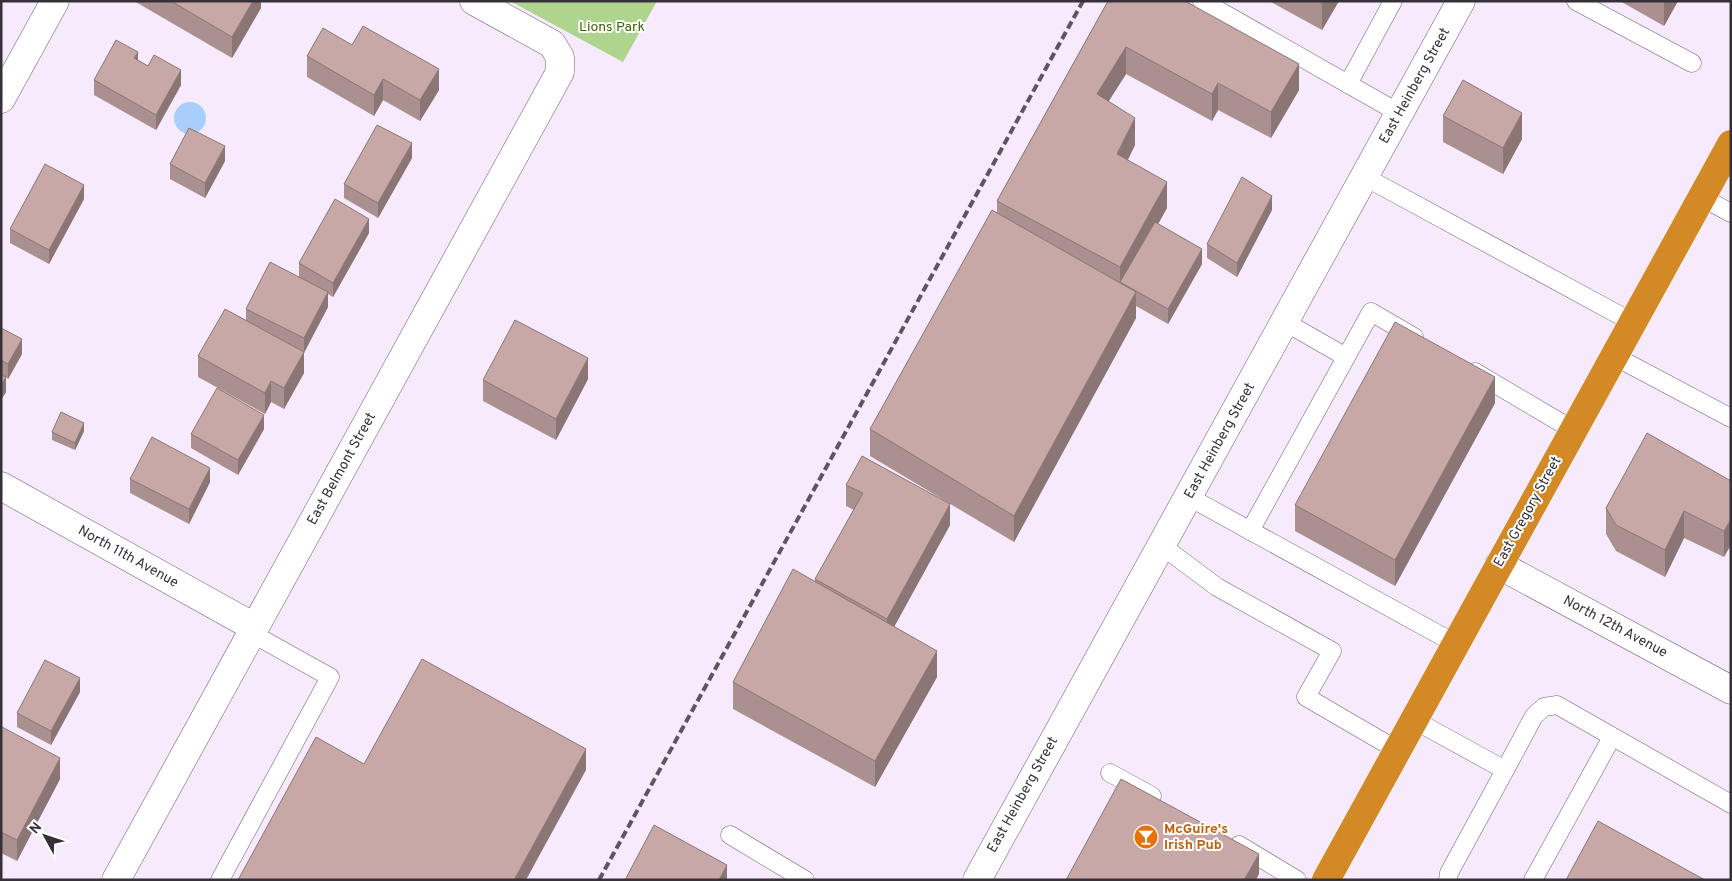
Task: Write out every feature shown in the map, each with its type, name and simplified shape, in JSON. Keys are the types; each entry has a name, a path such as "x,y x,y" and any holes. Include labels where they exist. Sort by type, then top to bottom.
{"highway":[{"name":"East Gregory Street","path":"1326,880 1731,144"}],"street":[{"path":"1,100 55,1"},
{"name":"East Belmont Street","path":"116,880 560,72 560,56 552,44 474,1"},
{"name":"East Heinberg Street","path":"977,880 1089,673 1162,546 1461,1"},
{"name":"North 11th Avenue","path":"1,486 252,630"},
{"name":"North 12th Avenue","path":"1499,565 1731,690"}],"lane":[{"path":"1202,1 1400,113"},
{"path":"1348,84 1393,1"},
{"path":"1576,1 1692,63"},
{"path":"1365,176 1632,322"},
{"path":"1701,197 1731,214"},
{"path":"1250,531 1371,312 1430,346"},
{"path":"1285,322 1346,357"},
{"path":"1614,356 1731,418"},
{"path":"1464,366 1573,430"},
{"path":"1189,497 1456,644"},
{"path":"1162,546 1216,587 1332,651 1306,697 1397,750"},
{"path":"220,880 330,677 252,630"},
{"path":"1448,880 1449,873 1534,716 1544,707 1557,705 1731,804"},
{"path":"1414,720 1505,770"},
{"path":"1533,880 1612,737"},
{"path":"1110,773 1167,804"},
{"path":"730,835 805,880"},
{"path":"1226,838 1297,880"}],"green space":[{"name":"Lions Park","path":"510,1 657,1 623,62"}],"water":[{"path":"190,102 202,106 206,118 202,130 190,134 178,130 174,118 178,106"}],"building":[{"path":"171,1 253,1 232,37"},
{"path":"1108,1 1185,1 1299,64 1271,112 1218,83 1212,94 1126,47 1097,94 1135,118 1117,154 1167,182 1120,267 997,201"},
{"path":"363,26 439,69 420,100 383,79 374,95 307,56 323,28 352,45"},
{"path":"116,40 138,52 134,58 148,66 154,55 181,70 156,115 94,80"},
{"path":"1463,80 1522,113 1503,148 1443,116"},
{"path":"377,125 412,143 378,203 344,184"},
{"path":"189,128 225,146 205,183 170,164"},
{"path":"45,164 84,185 49,250 10,229"},
{"path":"1242,177 1272,196 1237,263 1207,244"},
{"path":"335,199 369,219 333,283 299,263"},
{"path":"992,210 1136,292 1014,516 870,429"},
{"path":"1155,222 1202,249 1168,309 1120,282"},
{"path":"270,262 328,292 304,338 246,309"},
{"path":"225,309 304,352 284,388 271,381 265,393 198,356"},
{"path":"515,320 588,358 556,419 483,380"},
{"path":"1395,322 1495,377 1395,560 1295,505"},
{"path":"1,328 22,339 8,364 1,360"},
{"path":"1,375 6,377 1,385"},
{"path":"217,388 264,415 238,460 191,434"},
{"path":"61,412 84,423 75,443 52,432"},
{"path":"1647,433 1731,481 1731,519 1724,531 1684,511 1665,550 1616,525 1606,508"},
{"path":"152,437 210,468 189,509 130,479"},
{"path":"862,456 950,504 887,619 815,579 863,493 846,485"},
{"path":"793,569 937,651 875,761 733,682"},
{"path":"422,659 586,749 514,880 238,880 316,737 364,764"},
{"path":"45,660 80,678 51,731 17,713"},
{"path":"2,727 60,758 17,840 1,832"},
{"name":"McGuire's Irish Pub","path":"1121,779 1259,854 1244,880 1066,880"},
{"path":"1598,821 1705,880 1566,880"},
{"path":"654,825 727,865 719,880 625,880"}],"railway":[{"path":"599,880 1083,1"}],"place":[{"name":"McGuire's Irish Pub","path":"1146,837"}]}
